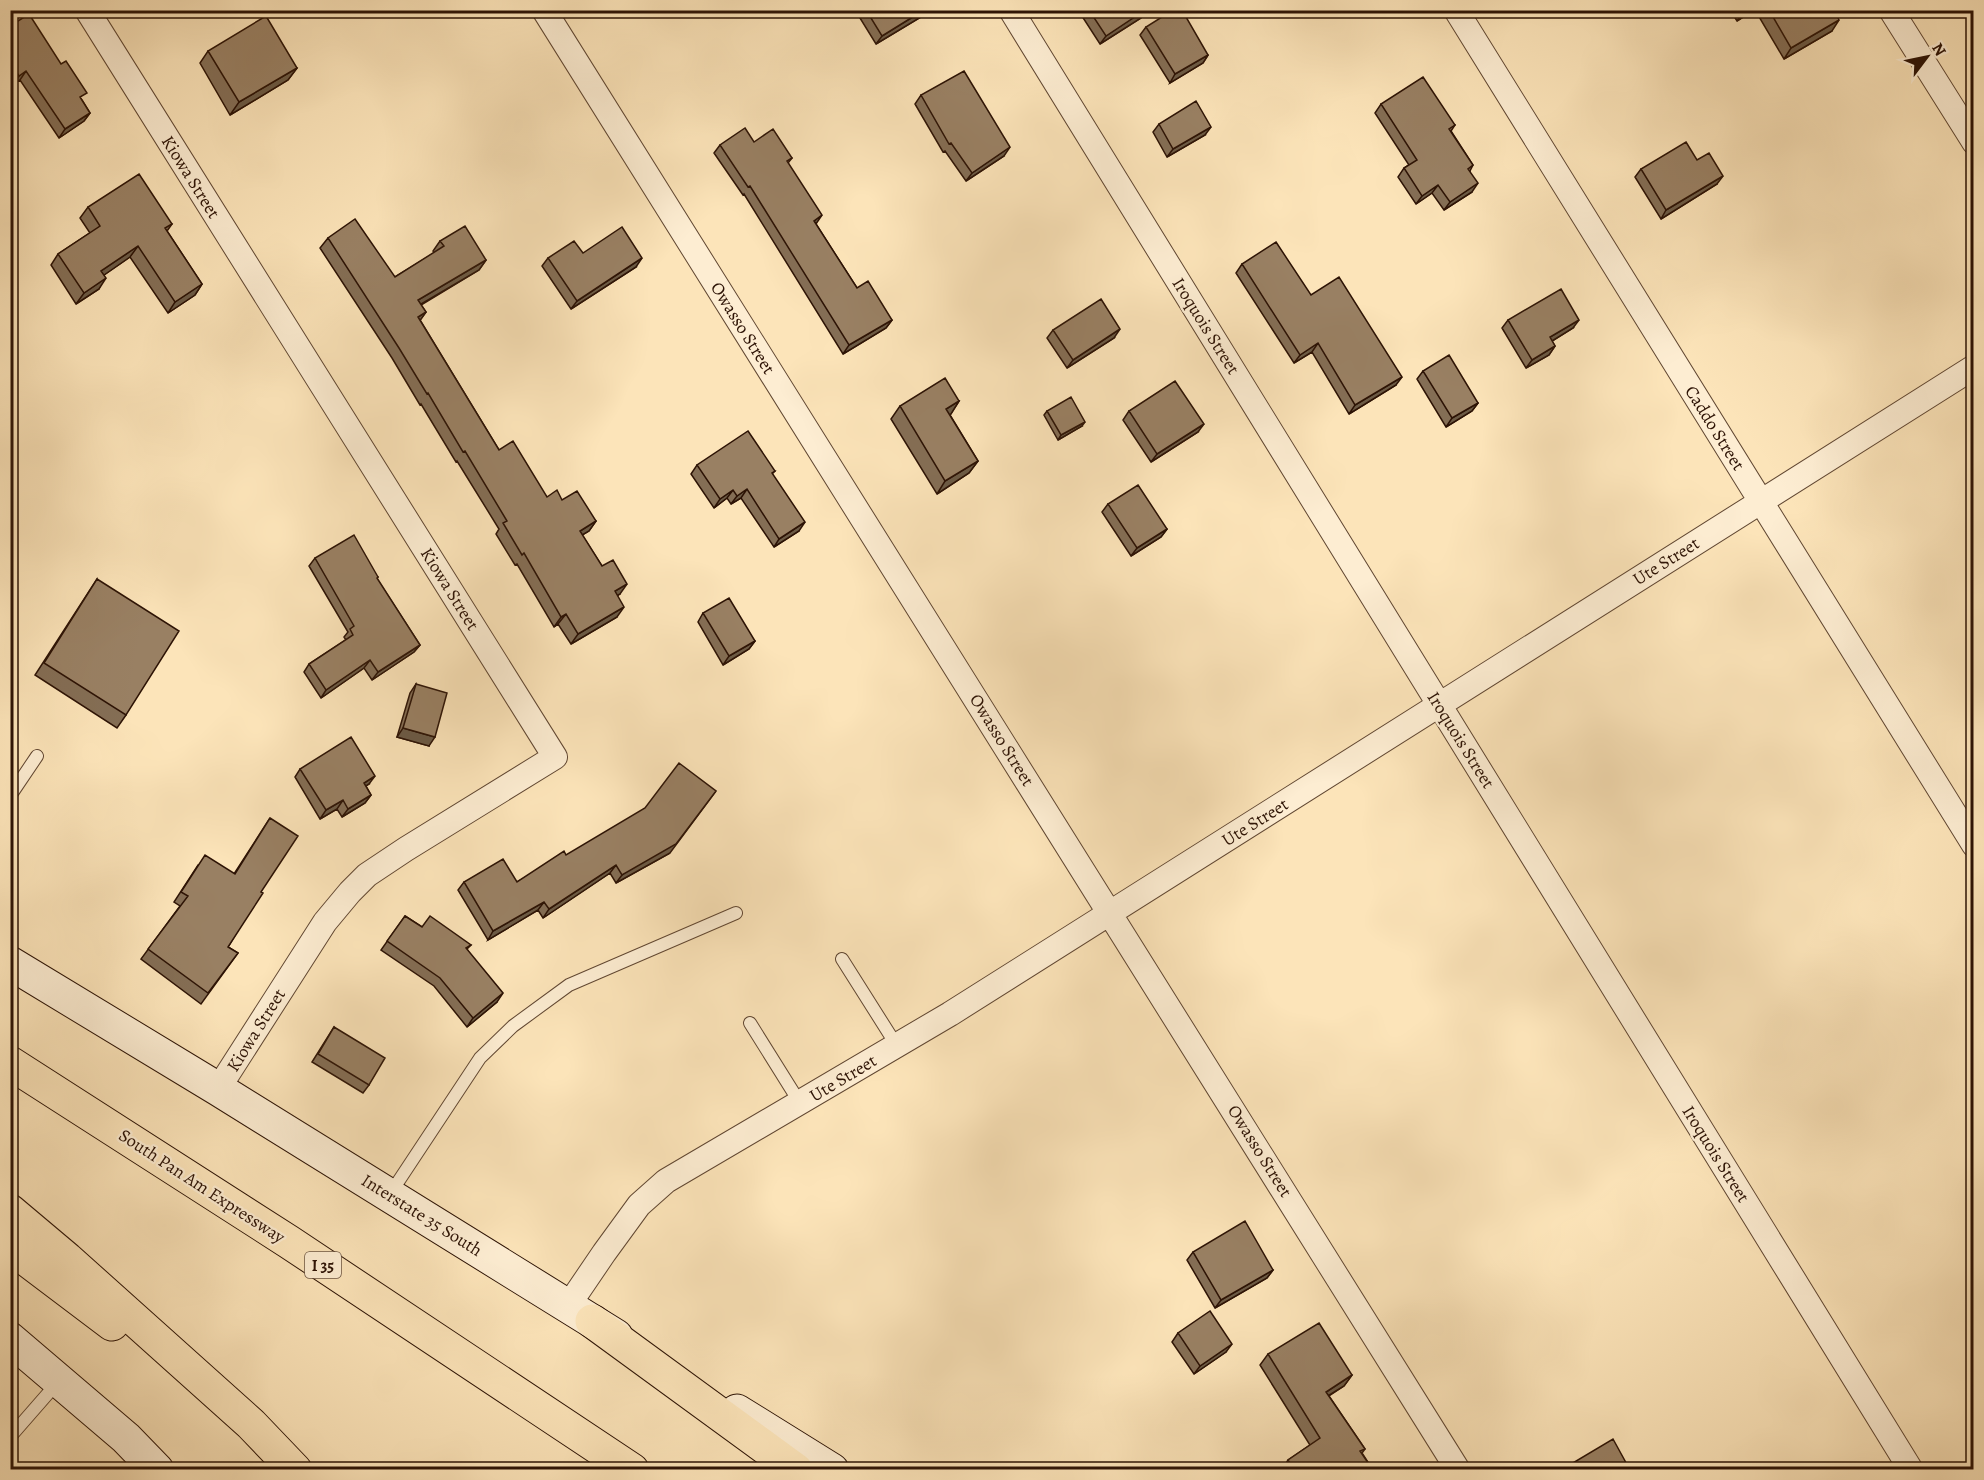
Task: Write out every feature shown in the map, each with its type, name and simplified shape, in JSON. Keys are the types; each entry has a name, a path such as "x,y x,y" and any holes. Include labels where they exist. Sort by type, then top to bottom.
{"highway":[{"name":"South Pan Am Expressway","path":"10,1063 289,1242 632,1470"},
{"path":"10,1211 251,1424 295,1470"},
{"path":"10,1247 73,1296 251,1424"},
{"path":"580,1314 796,1470"}],"main road":[{"name":"Interstate 35 South","path":"10,963 218,1089 832,1470"},
{"path":"10,1339 126,1438 157,1470"}],"street":[{"name":"Kiowa Street","path":"87,10 555,757 367,875 325,922 218,1089"},
{"name":"Owasso Street","path":"544,10 1458,1470"},
{"name":"Iroquois Street","path":"1011,10 1911,1470"},
{"name":"Caddo Street","path":"1456,10 1974,845"},
{"path":"1891,10 1974,142"},
{"name":"Ute Street","path":"580,1314 604,1253 639,1205 666,1181 897,1046 1111,913 1974,367"}],"lane":[{"path":"10,796 37,756"},
{"path":"389,1195 480,1058 513,1026 569,984 736,913"},
{"path":"842,960 897,1046"},
{"path":"750,1023 800,1103"},
{"path":"10,1437 59,1381"}],"building":[{"path":"866,10 924,10 882,36"},
{"path":"1089,10 1145,10 1106,36"},
{"path":"1173,10 1182,10 1208,55 1175,74 1146,27"},
{"path":"1769,10 1834,10 1839,20 1791,48"},
{"path":"29,14 61,64 66,61 87,93 80,97 90,113 65,129 26,71 19,76 10,62 10,26"},
{"path":"266,16 297,68 239,102 208,51"},
{"path":"964,71 1010,147 972,173 951,143 949,144 921,95"},
{"path":"1423,77 1455,125 1449,129 1473,165 1468,169 1478,183 1450,202 1438,185 1422,196 1404,168 1417,160 1381,104"},
{"path":"1196,101 1211,127 1173,149 1159,124"},
{"path":"745,128 754,142 773,129 792,158 787,161 822,215 814,221 857,288 868,281 892,320 849,345 750,186 748,187 720,145"},
{"path":"1686,142 1697,160 1709,153 1723,176 1666,210 1641,169"},
{"path":"139,174 172,224 165,228 202,284 175,302 138,246 101,271 106,278 84,293 58,254 100,226 88,207"},
{"path":"355,219 395,277 444,246 440,241 465,226 486,260 418,300 426,312 418,317 499,450 513,441 547,497 557,490 562,500 577,491 596,521 580,531 602,566 613,560 627,584 615,591 624,607 578,634 566,614 561,617 524,553 522,555 503,523 507,521 465,451 463,452 428,393 328,238"},
{"path":"622,227 642,258 577,301 548,258 574,241 583,253"},
{"path":"1276,242 1311,295 1339,277 1402,377 1355,405 1318,343 1300,355 1242,264"},
{"path":"1561,289 1579,320 1550,337 1555,346 1532,360 1508,320"},
{"path":"1101,299 1120,329 1073,360 1053,330"},
{"path":"1449,355 1478,403 1452,418 1423,371"},
{"path":"945,378 959,401 946,409 978,461 945,481 900,406"},
{"path":"1175,381 1204,424 1157,454 1129,411"},
{"path":"1071,397 1085,422 1061,435 1047,411"},
{"path":"748,431 775,471 772,473 805,522 779,539 747,489 737,496 733,490 720,499 697,465"},
{"path":"1138,485 1167,529 1137,548 1108,504"},
{"path":"354,535 377,578 420,645 378,672 370,660 326,690 309,664 353,635 350,629 354,626 315,558"},
{"path":"97,579 179,631 126,715 44,663"},
{"path":"729,598 755,641 729,656 703,613"},
{"path":"416,684 447,693 435,737 403,728"},
{"path":"351,737 375,776 364,783 371,795 348,809 343,800 326,810 300,769"},
{"path":"679,763 716,791 676,844 622,875 616,865 549,909 544,902 493,931 464,882 503,859 517,882 564,851 566,855 645,808"},
{"path":"270,818 298,836 228,947 238,953 208,993 148,949 188,896 181,892 205,855 235,874"},
{"path":"405,916 422,927 430,916 471,945 466,948 503,993 473,1018 440,978 387,941"},
{"path":"334,1027 385,1058 369,1085 318,1054"},
{"path":"1245,1221 1273,1270 1221,1300 1193,1252"},
{"path":"1210,1311 1232,1344 1200,1366 1178,1333"},
{"path":"1319,1323 1352,1375 1326,1392 1365,1449 1360,1451 1373,1470 1294,1470 1288,1460 1320,1438 1268,1354"},
{"path":"1613,1439 1630,1470 1561,1470"}]}
